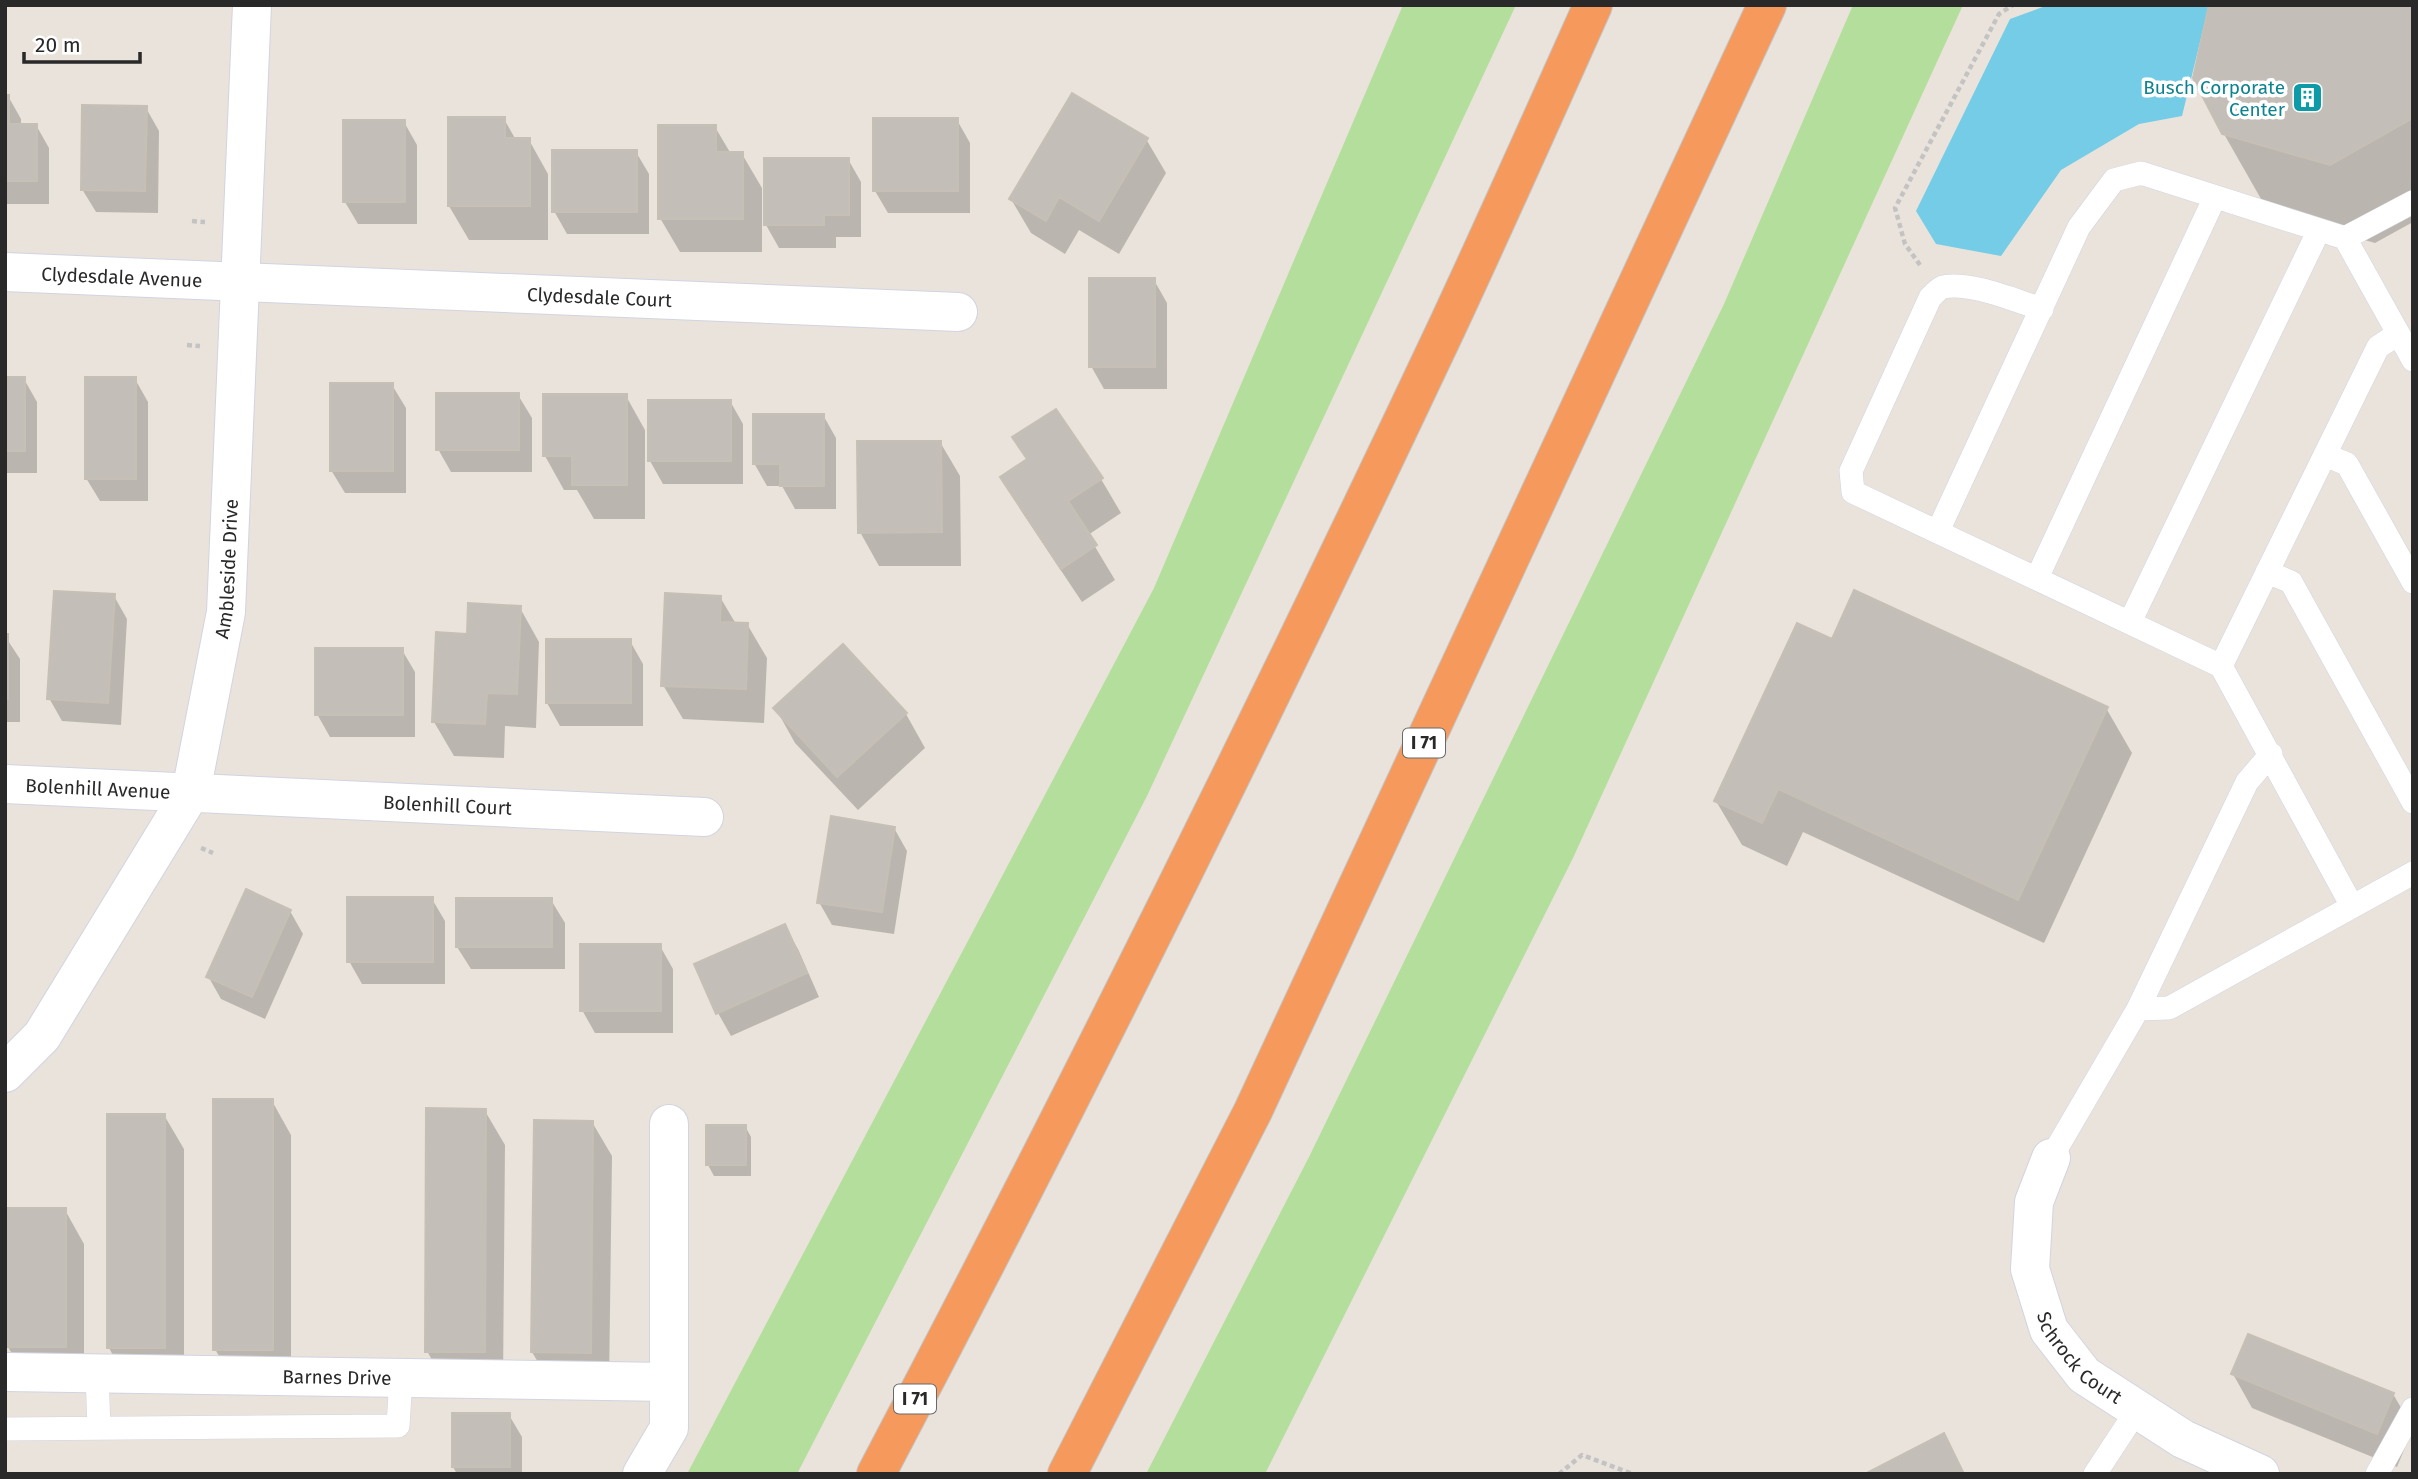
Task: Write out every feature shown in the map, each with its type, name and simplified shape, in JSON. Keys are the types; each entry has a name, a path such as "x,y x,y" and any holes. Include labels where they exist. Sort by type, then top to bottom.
{"highway":[{"name":"I 71","path":"876,1474 955,1324 1251,737 1448,325 1594,5"},
{"name":"I 71","path":"1067,1474 1252,1111 1767,5"}],"street":[{"name":"Ambleside Drive","path":"5,1073 42,1036 191,792 226,612 252,5"},
{"name":"Clydesdale Avenue","path":"5,272 241,282"},
{"name":"Clydesdale Court","path":"241,282 958,312"},
{"name":"Bolenhill Avenue","path":"5,784 191,792"},
{"name":"Bolenhill Court","path":"191,792 704,817"},
{"path":"642,1474 668,1428 668,1124"},
{"name":"Schrock Court","path":"2051,1158 2034,1202 2030,1269 2049,1330 2084,1376 2183,1439 2260,1474"},
{"name":"Barnes Drive","path":"5,1372 668,1382"}],"lane":[{"path":"1938,531 2079,227 2114,180 2141,173 2345,238 2413,360"},
{"path":"2037,578 2215,198"},
{"path":"2345,238 2413,202"},
{"path":"2130,622 2319,230"},
{"path":"2042,309 1981,289 1944,287 1938,290 1930,298 1851,471 1853,492 2221,666 2352,906"},
{"path":"2221,666 2378,347 2398,334"},
{"path":"2325,455 2347,464 2413,582"},
{"path":"2267,572 2291,582 2413,802"},
{"path":"2051,1158 2138,1009 2247,782 2271,754"},
{"path":"2138,1009 2169,1008 2413,873"},
{"path":"97,1374 99,1428"},
{"path":"5,1429 398,1426 401,1378"},
{"path":"2377,1474 2413,1409"},
{"path":"2095,1474 2137,1410"}],"path":[{"path":"1938,290 1905,244 1895,208 1998,14 2013,5"},
{"path":"1559,1474 1582,1455 1633,1474"}],"green space":[{"path":"1403,5 1516,5 1147,796 797,1474 687,1474 1154,588"},
{"path":"1853,5 1963,5 1573,858 1265,1474 1146,1474 1309,1157 1724,304"}],"water":[{"path":"2048,5 2209,5 2182,116 2139,124 2061,170 2001,256 1936,244 1916,211 2010,19"}],"building":[{"name":"Busch Corporate Center","path":"2209,5 2413,5 2413,118 2330,165 2222,134 2193,78"},
{"path":"1072,93 1148,138 1099,221 1059,197 1046,221 1009,199"},
{"path":"5,95 9,95 9,124 37,124 37,181 5,181"},
{"path":"82,105 147,106 145,191 81,190"},
{"path":"448,117 505,117 505,138 530,138 530,206 448,206"},
{"path":"873,118 958,118 958,191 873,191"},
{"path":"343,120 405,120 405,202 343,202"},
{"path":"658,125 716,125 716,152 743,152 743,219 658,219"},
{"path":"552,150 637,150 637,212 552,212"},
{"path":"764,158 849,158 849,215 824,215 824,225 764,225"},
{"path":"1089,278 1155,278 1155,367 1089,367"},
{"path":"5,377 25,377 25,451 5,451"},
{"path":"85,377 136,377 136,479 85,479"},
{"path":"330,383 393,383 393,471 330,471"},
{"path":"436,393 519,393 519,450 436,450"},
{"path":"543,394 627,394 627,485 572,485 572,456 543,456"},
{"path":"648,400 731,400 731,461 648,461"},
{"path":"1056,409 1103,478 1068,501 1097,545 1061,569 1000,477 1027,459 1012,437"},
{"path":"753,414 824,414 824,486 780,486 780,464 753,464"},
{"path":"857,441 941,441 942,532 858,533"},
{"path":"1854,590 2108,707 2018,900 1778,789 1762,823 1714,801 1797,623 1832,639"},
{"path":"54,591 115,594 108,703 47,699"},
{"path":"665,593 721,596 720,622 748,623 746,689 661,686"},
{"path":"468,603 521,606 517,694 487,693 485,724 432,722 436,632 467,634"},
{"path":"5,634 8,634 8,699 5,699"},
{"path":"546,639 631,639 631,703 546,703"},
{"path":"843,644 907,713 837,777 773,708"},
{"path":"315,648 403,648 403,715 315,715"},
{"path":"831,816 895,827 882,912 817,903"},
{"path":"246,889 291,910 252,997 206,977"},
{"path":"347,897 433,897 433,962 347,962"},
{"path":"456,898 552,898 552,947 456,947"},
{"path":"785,924 807,973 716,1014 694,964"},
{"path":"580,944 661,944 661,1011 580,1011"},
{"path":"213,1099 273,1099 273,1350 213,1350"},
{"path":"426,1108 486,1109 485,1352 425,1352"},
{"path":"107,1114 165,1114 165,1348 107,1348"},
{"path":"534,1120 593,1121 591,1353 531,1352"},
{"path":"706,1125 746,1125 746,1165 706,1165"},
{"path":"7,1208 66,1208 66,1347 7,1347"},
{"path":"2248,1334 2394,1393 2377,1434 2231,1374"},
{"path":"452,1413 510,1413 510,1467 452,1467"},
{"path":"1944,1433 1964,1474 1865,1474"}],"place":[{"name":"Busch Corporate Center","path":"2308,98"}]}
